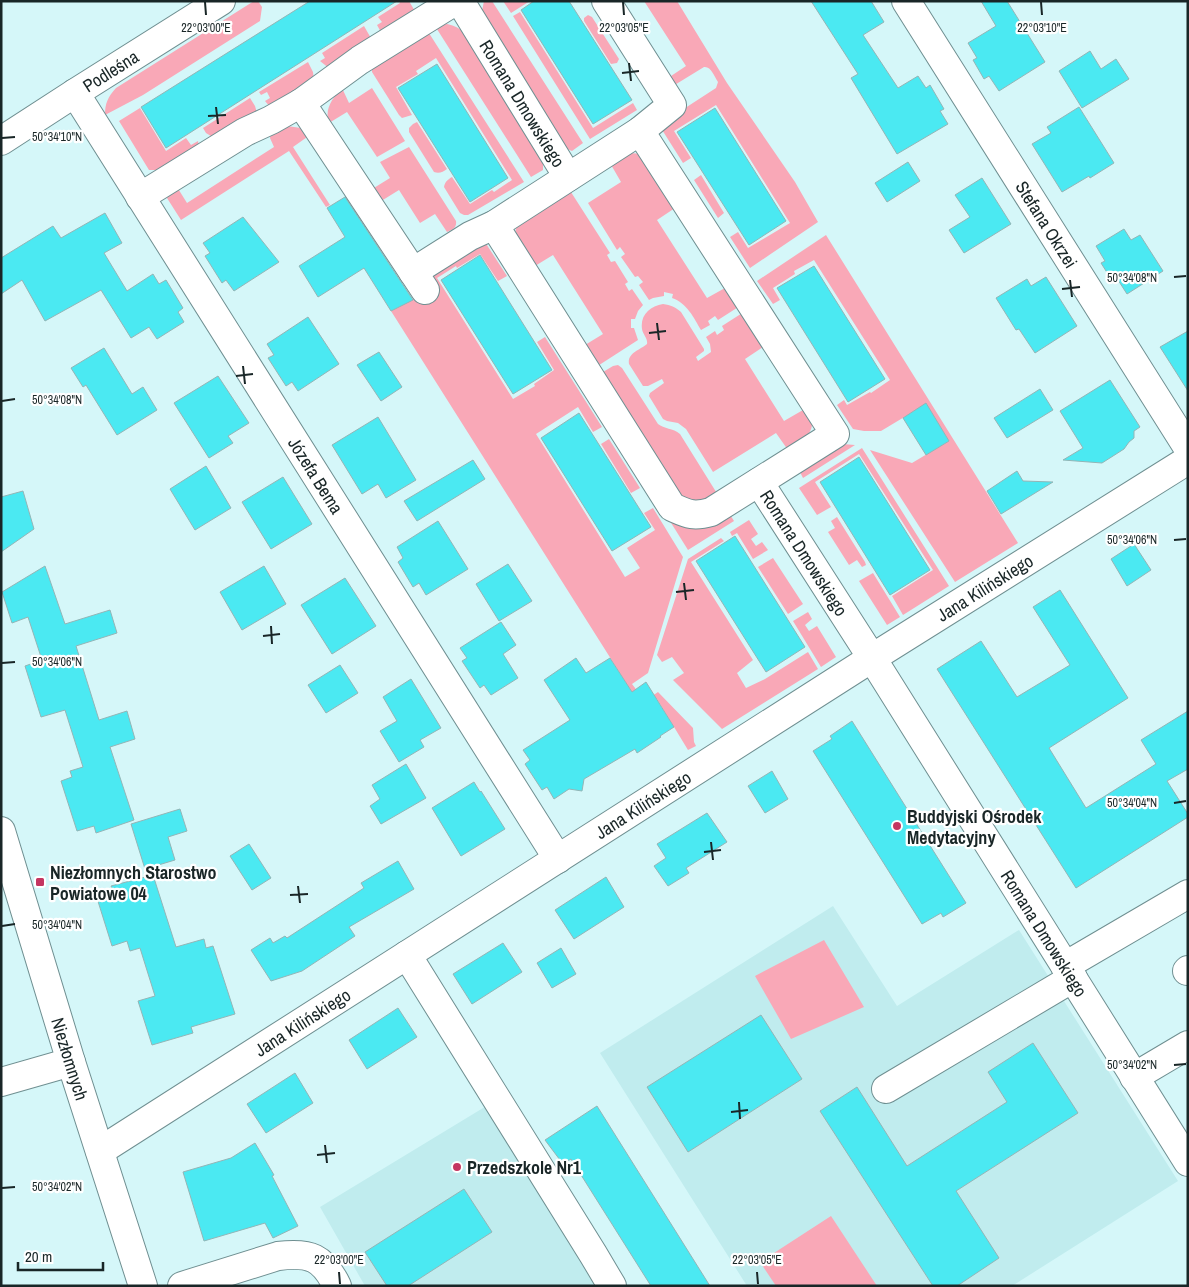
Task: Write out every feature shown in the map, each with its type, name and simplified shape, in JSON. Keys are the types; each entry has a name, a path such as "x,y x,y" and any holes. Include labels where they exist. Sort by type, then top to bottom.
{"street":[{"name":"Podleśna","path":"1,141 221,1"},
{"path":"140,197 245,132 301,103 360,60 455,1"},
{"name":"Romana Dmowskiego","path":"460,1 568,177 494,225 672,507 686,513 700,515 711,512 759,482 872,658 1188,1162"},
{"path":"568,177 640,131 672,105 606,1"},
{"name":"Stefana Okrzei","path":"906,1 1188,448"},
{"name":"Józefa Bema","path":"75,93 558,859"},
{"path":"301,103 419,281 470,236 494,225"},
{"path":"640,131 836,434 759,482"},
{"name":"Jana Kilińskiego","path":"100,1151 872,658 1188,460"},
{"name":"Niezłomnych","path":"1,830 143,1286"},
{"path":"886,1089 1188,894"},
{"path":"407,955 612,1286"},
{"path":"1134,1077 1188,1045"},
{"path":"1,1082 72,1062"},
{"path":"182,1286 278,1256 289,1255 311,1256 323,1264 332,1274 337,1286"}],"shaded area":[{"path":"254,1 258,1 262,7 260,21 143,95 105,115 108,100 116,88"},
{"path":"399,1 409,1 416,13 382,34 377,25 382,22 378,17 400,3"},
{"path":"484,1 492,1 583,143 572,151 565,148 482,11"},
{"path":"503,1 530,1 511,13"},
{"path":"644,1 677,1 727,83 795,182 818,222 750,268 730,237 738,232 748,248 790,223 716,105 674,131 691,158 683,163 659,125 716,88 718,82 710,70 704,67 673,86 668,78 686,66"},
{"path":"520,12 593,128 633,103 637,110 590,139 513,16"},
{"path":"588,15 592,17 619,59 617,63 611,64 584,21 584,18"},
{"path":"447,24 461,30 465,34 543,161 543,170 531,177 435,26"},
{"path":"364,26 372,40 330,69 320,61 325,58 322,53"},
{"path":"427,30 524,182 468,215 460,213 444,187 449,179 452,177 470,204 512,180 436,58 416,71 418,74 396,87 412,115 402,118 372,72 372,69"},
{"path":"308,62 313,72 314,81 271,108 265,101 270,98 267,92 261,95 259,92"},
{"path":"342,88 349,103 372,88 405,141 377,157 347,112 329,123 329,108"},
{"path":"250,98 257,113 214,138 206,133 203,128"},
{"path":"140,108 166,151 186,138 191,145 198,141 199,147 161,170 149,170 119,121"},
{"path":"417,122 447,169 444,171 434,172 409,132 409,128"},
{"path":"287,126 301,128 310,135 293,147 330,205 326,207 289,151 181,220 167,198 169,192 177,187 187,203 274,147 270,138 271,133"},
{"path":"409,147 456,221 455,227 447,232 435,214 420,223 399,190 378,203 369,191 390,178 380,162"},
{"path":"630,153 643,154 675,208 657,220 707,298 725,288 743,304 718,320 715,316 708,321 710,325 701,330 686,307 672,298 673,294 664,292 664,296 649,300 639,285 643,282 638,276 635,277 621,257 625,254 620,247 617,250 588,203 621,182 610,163"},
{"path":"701,175 724,213 718,218 694,180"},
{"path":"569,189 610,253 607,255 611,262 615,261 628,282 625,284 629,291 632,289 643,305 635,319 631,319 631,328 634,328 638,340 593,369 585,345 603,334 553,255 535,266 515,233 517,225"},
{"path":"826,235 1018,543 955,582 870,450 912,463 949,441 926,404 881,431 853,429 837,405 844,400 847,405 871,393 890,380 814,260 794,271 795,274 773,288 780,300 773,304 757,281"},
{"path":"483,239 507,276 498,281 480,254 437,278 513,399 535,386 534,384 554,370 537,342 545,337 602,427 593,432 578,407 536,434 625,577 640,568 627,548 655,530 644,513 653,508 683,557 648,673 632,684 645,701 658,692 693,728 696,746 688,750 657,699 642,708 391,311 435,287 434,273"},
{"path":"663,304 673,306 681,312 704,349 696,357 698,361 711,352 710,344 706,337 715,331 717,335 724,330 722,326 747,310 763,347 745,359 784,421 803,410 811,412 812,426 808,435 788,450 776,433 713,472 686,429 678,423 663,419 649,396 650,393 664,383 662,379 648,386 643,386 629,364 632,354 647,344 642,329 644,315 650,309"},
{"path":"618,365 622,368 658,424 680,434 718,495 709,500 687,505 598,375"},
{"path":"609,439 640,488 631,493 601,444"},
{"path":"842,444 855,445 803,478 799,470"},
{"path":"862,448 949,586 903,615 892,596 933,570 859,454 815,482 831,507 817,515 799,488"},
{"path":"663,510 729,513 734,521 688,550"},
{"path":"837,517 866,565 862,567 857,560 849,565 828,532 835,528 831,521"},
{"path":"749,520 758,534 751,539 756,546 762,542 768,550 753,559 737,533 732,536 730,532"},
{"path":"721,538 724,541 691,562 753,660 737,673 746,688 765,679 808,652 818,669 722,729 673,680 684,673 672,657 662,662 657,655 688,559"},
{"path":"773,558 803,604 788,614 758,567"},
{"path":"873,573 900,617 887,625 859,581"},
{"path":"808,612 812,619 805,625 809,631 817,626 836,657 821,667 793,621"},
{"path":"833,906 897,1006 1019,930 1178,1181 1012,1286 747,1286 600,1053"},
{"path":"824,940 864,1007 791,1039 755,976"},
{"name":"Przedszkole Nr1","path":"488,1105 601,1286 365,1286 320,1207"},
{"path":"831,1216 877,1286 776,1286 760,1262"}],"building":[{"path":"310,1 397,1 166,148 141,107"},
{"path":"534,1 569,1 632,100 593,124 521,10"},
{"path":"811,1 871,1 884,22 863,35 898,88 918,76 926,88 930,85 944,109 940,111 948,124 897,154 851,78 858,74"},
{"path":"981,1 1007,1 1045,62 999,91 989,76 984,79 973,60 977,58 968,43 996,26"},
{"path":"1090,51 1101,69 1116,59 1129,79 1082,108 1059,71"},
{"path":"437,64 508,178 470,202 398,88"},
{"path":"1079,107 1114,163 1062,192 1032,144 1051,133 1047,127"},
{"path":"715,108 786,221 749,245 677,132"},
{"path":"908,162 920,181 887,202 875,183"},
{"path":"982,178 1011,224 964,253 949,230 970,217 955,195"},
{"path":"345,197 413,300 391,311 364,268 318,297 299,266 345,237 327,208"},
{"path":"105,213 122,243 104,253 127,291 153,274 159,284 166,280 183,308 178,312 184,322 157,339 149,327 131,338 101,290 45,321 22,280 1,294 1,258 53,226 61,238"},
{"path":"243,217 279,262 234,291 226,280 222,283 205,256 210,253 203,243"},
{"path":"1124,229 1131,240 1140,235 1163,271 1127,294 1118,280 1113,282 1101,263 1105,261 1096,246"},
{"path":"480,255 552,370 513,394 441,280"},
{"path":"814,266 885,379 848,402 777,288"},
{"path":"1046,277 1077,326 1035,353 1019,329 1016,330 996,298 1027,279 1031,286"},
{"path":"308,317 339,364 298,391 292,382 286,386 268,358 274,355 267,344"},
{"path":"1188,331 1188,391 1160,347"},
{"path":"104,348 132,394 143,387 157,410 117,435 86,385 83,387 71,368"},
{"path":"379,352 402,387 381,401 357,365"},
{"path":"218,376 249,423 228,436 233,443 209,458 174,403"},
{"path":"1110,380 1140,427 1134,431 1134,438 1124,449 1102,463 1063,460 1083,448 1060,411"},
{"path":"1040,389 1053,410 1007,438 994,418"},
{"path":"926,403 949,441 926,455 903,418"},
{"path":"579,413 651,527 612,551 541,438"},
{"path":"378,417 416,480 386,498 378,484 362,494 332,445"},
{"path":"859,457 930,570 890,595 820,482"},
{"path":"473,460 485,479 417,521 404,501"},
{"path":"206,466 231,508 195,530 170,489"},
{"path":"1017,471 1023,481 1053,482 1001,514 987,491"},
{"path":"283,477 312,524 271,549 242,502"},
{"path":"23,491 34,529 1,552 1,497"},
{"path":"438,521 468,569 426,595 419,583 413,587 398,562 403,558 397,547"},
{"path":"735,536 805,647 766,672 696,561"},
{"path":"1134,544 1151,570 1127,586 1111,559"},
{"path":"508,564 532,601 499,621 476,584"},
{"path":"45,566 65,624 110,610 117,633 76,646 99,720 127,711 135,739 110,747 134,820 96,833 94,826 77,831 61,781 72,777 70,771 83,767 65,710 41,717 25,666 42,660 28,617 12,623 2,592"},
{"path":"264,566 286,604 242,630 220,592"},
{"path":"345,578 376,626 332,654 301,605"},
{"path":"1060,590 1128,698 1049,748 1086,808 1156,764 1141,740 1188,711 1188,769 1167,781 1188,814 1188,817 1076,888 937,669 981,641 1017,697 1070,665 1033,607"},
{"path":"501,622 516,645 503,654 518,678 491,695 484,685 480,688 462,661 467,658 460,648"},
{"path":"576,658 586,673 610,658 632,692 646,682 674,727 637,753 635,749 584,779 582,791 569,789 554,799 547,787 542,790 525,764 530,760 523,750 570,720 544,680"},
{"path":"340,665 358,693 326,713 308,685"},
{"path":"411,679 441,728 420,740 424,747 399,762 380,731 397,721 383,697"},
{"path":"852,721 966,903 943,917 941,913 922,924 813,751 832,739 830,736"},
{"path":"406,764 426,798 381,824 370,806 380,799 372,785"},
{"path":"772,771 788,799 765,813 748,786"},
{"path":"474,782 505,829 461,856 432,808"},
{"path":"180,809 187,831 168,837 175,860 145,869 131,824"},
{"path":"707,813 727,842 686,868 689,873 668,886 654,866 666,858 657,844"},
{"path":"249,844 271,878 252,890 230,856"},
{"path":"398,861 414,889 349,927 355,936 302,971 271,981 251,950 270,938 273,943 285,936 287,938 364,888 361,883"},
{"path":"153,875 176,947 204,939 206,948 213,946 235,1014 191,1027 193,1033 152,1045 138,1001 155,996 140,948 130,951 127,941 112,946 96,895 113,890 111,886"},
{"path":"606,877 624,907 574,939 555,910"},
{"path":"503,943 522,972 472,1004 453,974"},
{"path":"561,948 576,974 552,988 537,963"},
{"path":"398,1008 417,1037 367,1069 349,1040"},
{"path":"761,1015 802,1079 688,1152 647,1087"},
{"path":"1033,1043 1078,1113 956,1191 999,1258 957,1286 933,1286 820,1111 857,1087 907,1166 1007,1102 988,1072"},
{"path":"295,1073 313,1103 266,1133 247,1104"},
{"path":"597,1106 710,1286 651,1286 571,1159 563,1164 545,1140"},
{"path":"255,1143 274,1175 272,1176 298,1226 273,1238 265,1223 204,1241 183,1172 231,1158"},
{"path":"464,1189 492,1232 408,1286 387,1286 365,1252"}],"place":[{"name":"Buddyjski Ośrodek Medytacyjny","path":"897,826"},
{"name":"Niezłomnych Starostwo Powiatowe 04","path":"40,882"},
{"name":"Przedszkole Nr1","path":"457,1167"}]}
